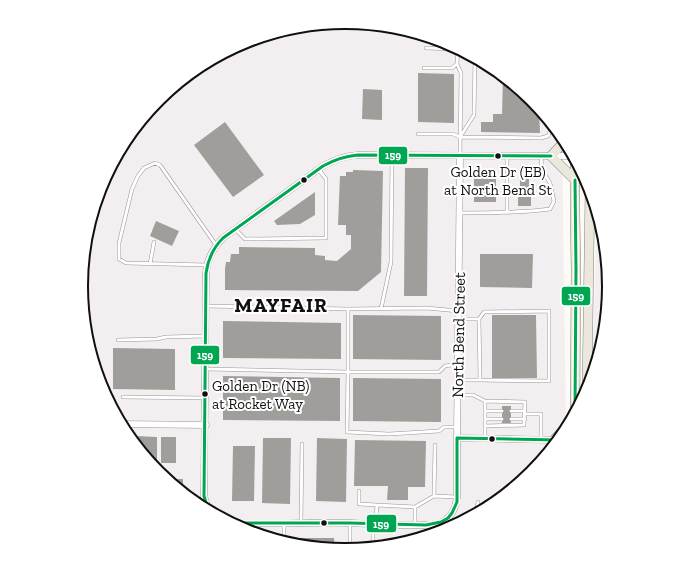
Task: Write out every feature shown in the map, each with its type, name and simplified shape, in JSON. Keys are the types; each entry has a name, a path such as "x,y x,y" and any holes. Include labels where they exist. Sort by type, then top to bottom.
{"main road":[{"path":"560,146 551,156 575,180"},
{"path":"575,172 575,400"},
{"path":"588,368 590,209"}],"street":[{"path":"205,502 204,496 206,425 205,336 207,265 211,253 223,238 332,161 346,156 566,156"},
{"name":"North Bend Street","path":"450,515 456,506 458,497 457,427 460,156"},
{"path":"128,424 206,425"},
{"path":"457,438 549,441"},
{"path":"246,523 350,523 415,525 435,524 441,522 450,515"}],"lane":[{"path":"426,48 442,48"},
{"path":"458,56 457,64 461,73 460,156"},
{"path":"424,68 452,68 457,64"},
{"path":"460,137 474,115 475,64"},
{"path":"418,134 452,134 460,137 541,138 548,136 550,132"},
{"path":"381,309 391,262 392,155"},
{"path":"507,156 507,213"},
{"path":"460,212 507,213 550,209 554,201 550,183 542,170 541,156"},
{"path":"207,265 126,263 119,259 119,243 132,189 138,176 144,168 155,163 160,165 216,245"},
{"path":"236,230 245,239 326,238 326,179 319,170"},
{"path":"150,264 154,242"},
{"path":"206,306 348,309 426,308 459,311"},
{"path":"348,309 347,432 396,434 439,432 444,427 457,427"},
{"path":"458,380 549,381 549,311 484,312 479,319 480,380"},
{"path":"459,319 479,319"},
{"path":"118,340 205,336"},
{"path":"205,369 439,372 445,366 458,364"},
{"path":"458,395 473,395 485,401 525,402 524,425 485,426"},
{"path":"123,397 205,398"},
{"path":"485,401 485,439"},
{"path":"485,411 502,411"},
{"path":"511,411 541,414 541,440"},
{"path":"485,419 502,419"},
{"path":"511,419 524,419"},
{"path":"302,444 302,523"},
{"path":"434,496 435,445"},
{"path":"359,491 359,504 415,507 434,496 458,497"},
{"path":"477,506 478,502"},
{"path":"373,541 373,524 376,518 377,505"},
{"path":"415,507 415,525"},
{"path":"450,515 453,518"},
{"path":"284,523 284,536"},
{"path":"350,523 350,543"}],"shaded area":[{"path":"344,29 378,31 395,34 443,49 473,63 487,72 526,104 538,117 562,150 566,417 538,455 526,468 487,500 473,509 443,523 395,538 378,541 344,543 311,541 294,538 246,523 216,509 202,500 163,468 131,429 114,400 107,384 96,353 92,336 88,303 88,269 92,236 101,203 107,188 122,157 131,143 163,104 202,72 216,63 246,49 294,34 311,31"},
{"path":"596,233 602,286 597,336 593,354"}],"building":[{"path":"418,73 454,74 454,123 418,122"},
{"path":"503,84 526,104 539,119 540,133 481,132 481,122 493,122 493,114 502,114"},
{"path":"363,89 382,90 382,120 362,119"},
{"path":"225,122 264,175 233,197 194,145"},
{"path":"405,168 428,168 427,296 404,296"},
{"path":"353,170 383,171 381,272 358,291 225,290 226,262 230,262 231,254 239,254 239,247 315,248 315,255 325,256 325,260 337,261 351,249 351,235 346,235 346,225 338,225 340,176 346,176 346,172 353,172"},
{"path":"474,170 496,171 496,202 474,202"},
{"path":"520,177 529,177 529,197 531,197 531,206 518,206 518,197 520,197"},
{"path":"315,192 315,215 300,224 277,225 274,221"},
{"path":"156,221 179,231 172,246 150,236"},
{"path":"480,254 533,254 532,288 480,287"},
{"path":"353,315 441,316 441,360 353,359"},
{"path":"492,315 536,315 537,378 492,378"},
{"path":"223,321 341,323 341,359 223,358"},
{"path":"113,348 175,349 175,390 113,389"},
{"path":"223,376 340,378 340,421 223,420"},
{"path":"353,378 441,379 441,422 353,421"},
{"path":"502,406 511,406 511,423 502,423"},
{"path":"136,436 157,437 157,462"},
{"path":"161,437 176,437 176,463 161,463"},
{"path":"263,438 291,438 290,504 262,503"},
{"path":"317,438 347,439 346,502 316,501"},
{"path":"355,440 426,441 425,487 408,487 408,500 387,500 388,486 354,486"},
{"path":"233,446 255,446 254,501 232,501"},
{"path":"175,479 183,479 183,486"},
{"path":"294,538 334,538 334,542"}],"transit line":[{"name":"159","path":"206,503 204,496 206,273 212,254 216,246 223,238 323,166 344,157 358,155 551,156"},
{"name":"159","path":"575,180 575,400"},
{"name":"159","path":"457,438 550,440"},
{"name":"159","path":"246,523 426,525 441,522 448,518 457,502 457,438"}],"place":[{"name":"Golden Dr (EB) at North Bend St","path":"498,156"},
{"name":"Golden Dr (NB) at Rocket Way","path":"205,394"}],"district":[{"name":"MAYFAIR","path":"281,305"}]}
